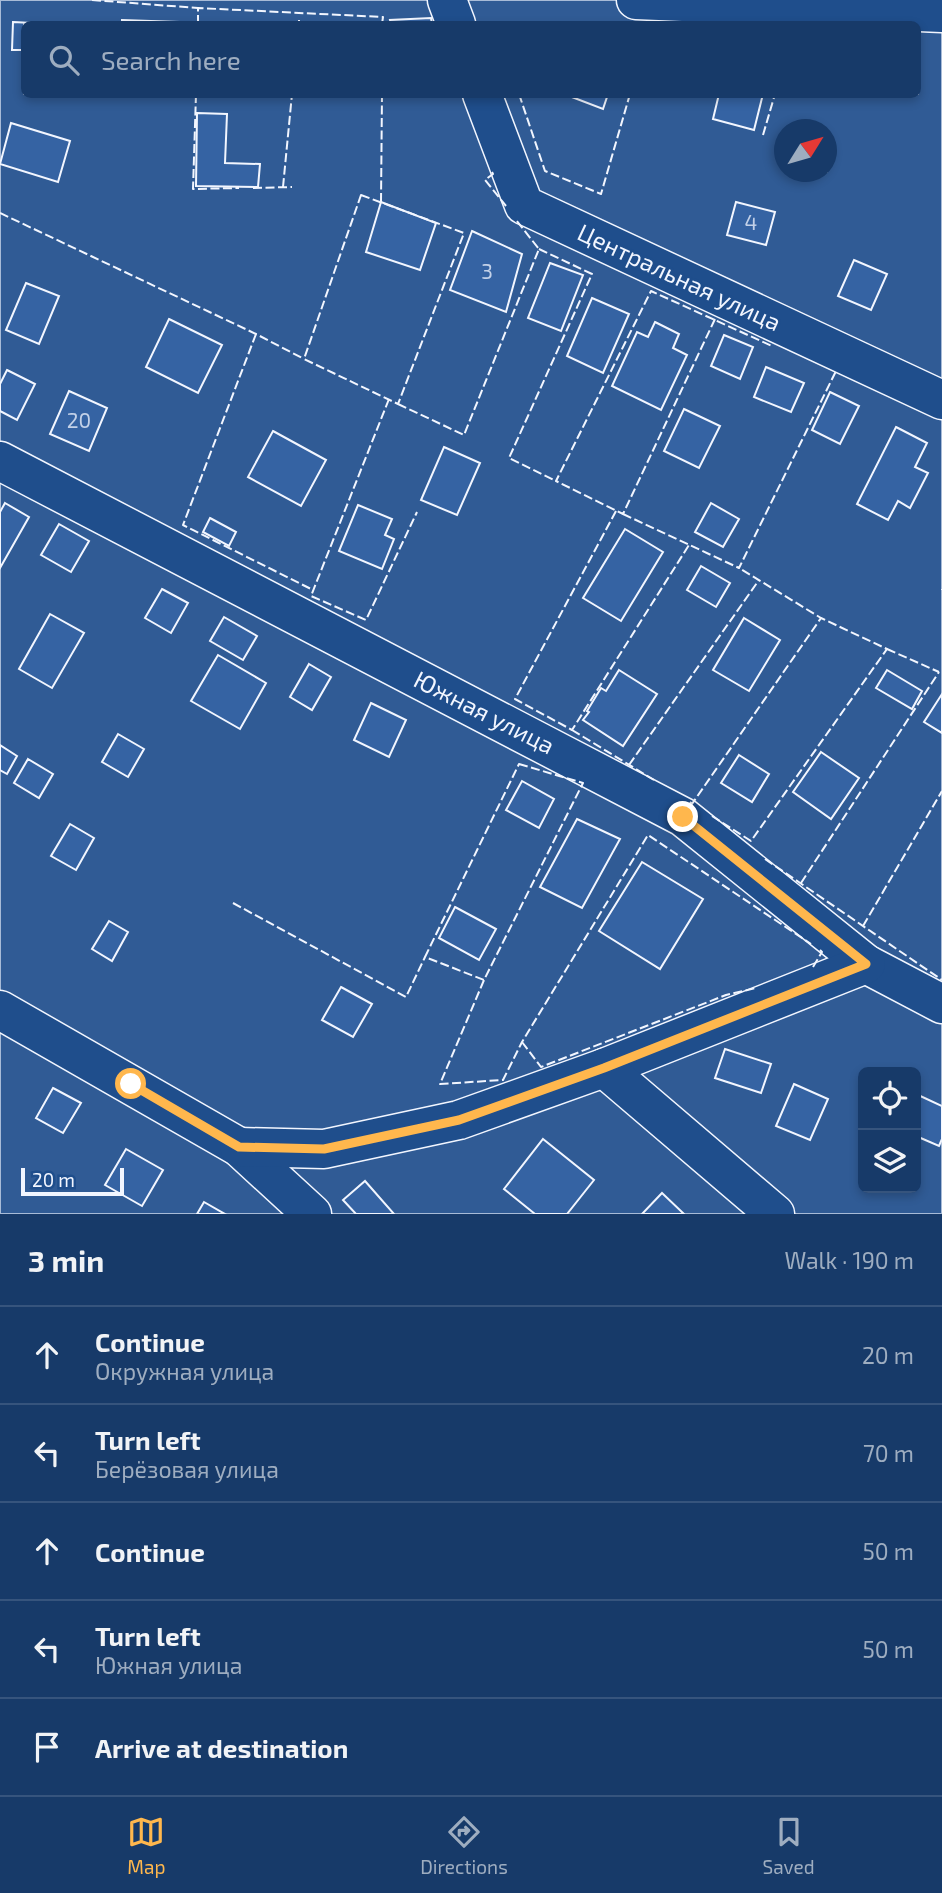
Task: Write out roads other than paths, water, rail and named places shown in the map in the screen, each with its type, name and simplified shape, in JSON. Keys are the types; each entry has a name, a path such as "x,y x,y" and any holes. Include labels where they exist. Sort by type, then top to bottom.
{"street":[{"path":"447,0 455,21"},
{"path":"636,0 942,13"},
{"name":"Центральная улица","path":"484,98 524,205 942,400"},
{"name":"Южная улица","path":"0,461 683,817 866,964 942,1004"},
{"path":"239,1147 324,1149 459,1120 604,1068 866,964"},
{"path":"0,1010 239,1147 312,1214"},
{"path":"604,1068 775,1214"}]}
